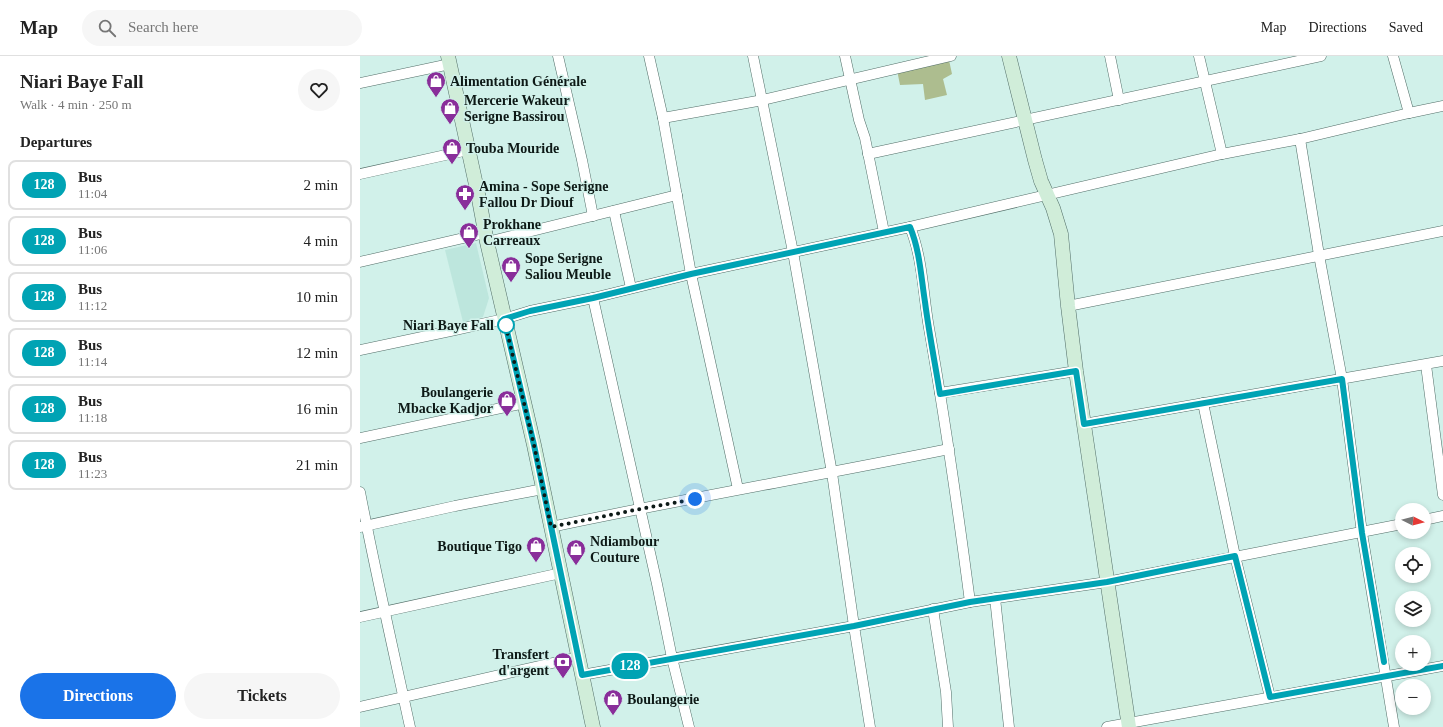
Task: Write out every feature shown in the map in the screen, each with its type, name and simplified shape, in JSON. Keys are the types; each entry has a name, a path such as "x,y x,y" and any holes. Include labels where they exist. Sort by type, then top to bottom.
{"street":[{"path":"558,56 582,160 593,216"},
{"path":"649,56 663,118 691,274 738,489"},
{"path":"753,56 793,252 832,473 870,727"},
{"path":"845,56 868,154 884,232"},
{"path":"663,118 763,100 951,56"},
{"path":"1009,56 1035,160 1047,194 1054,208 1061,234 1076,371 1128,725"},
{"path":"1110,56 1119,100"},
{"path":"1199,56 1222,154"},
{"path":"868,154 1321,56"},
{"path":"1393,56 1409,112"},
{"path":"360,83 449,60 486,238 525,403 593,727"},
{"path":"360,350 504,319 530,311 593,298 691,274 910,227 1222,154 1300,139 1409,112 1443,106"},
{"path":"1300,139 1318,255 1342,379 1362,533 1394,727"},
{"path":"360,174 468,150"},
{"path":"360,262 593,216 677,195"},
{"path":"614,211 631,288"},
{"path":"910,227 918,254 927,322 949,449 970,602"},
{"path":"1068,306 1443,231"},
{"path":"593,298 672,658 689,727"},
{"path":"1084,424 1443,361"},
{"path":"1426,365 1443,495"},
{"path":"940,394 1076,371"},
{"path":"360,438 525,403"},
{"path":"1203,403 1235,556 1270,697"},
{"path":"551,527 695,499 738,489 832,473 949,449"},
{"path":"363,526 463,504 543,489"},
{"path":"360,492 363,526 394,652 410,727"},
{"path":"1431,519 1443,516"},
{"path":"582,675 854,626 970,602 1107,582 1395,526"},
{"path":"360,617 561,573"},
{"path":"995,598 1009,727"},
{"path":"933,609 946,692 948,727"},
{"path":"360,707 579,657"},
{"path":"1107,727 1128,725 1270,697 1443,666"}],"shaded area":[{"path":"476,243 489,298 483,317 463,322 445,250"}],"green space":[{"path":"949,60 952,74 943,79 947,95 925,100 923,84 900,85 897,70"}],"bus line":[{"name":"128","path":"1384,662 1362,533 1342,379 1084,424 1076,371 940,394 927,322 918,254 910,227 691,274 593,298 530,311 504,319 525,403 582,675 854,626 970,602 1107,582 1235,556 1270,697 1443,666"}],"place":[{"name":"Alimentation Générale","path":"436,98"},
{"name":"Mercerie Wakeur Serigne Bassirou","path":"450,125"},
{"name":"Touba Mouride","path":"452,165"},
{"name":"Amina - Sope Serigne Fallou Dr Diouf","path":"465,211"},
{"name":"Prokhane Carreaux","path":"469,249"},
{"name":"Sope Serigne Saliou Meuble","path":"511,283"},
{"name":"Niari Baye Fall","path":"506,325"},
{"name":"Boulangerie Mbacke Kadjor","path":"507,417"},
{"name":"Boutique Tigo","path":"536,563"},
{"name":"Ndiambour Couture","path":"576,566"},
{"name":"Transfert d'argent","path":"563,679"},
{"name":"Boulangerie","path":"613,716"}],"route":[{"path":"506,325 504,319 525,403 551,527 695,499"}]}
